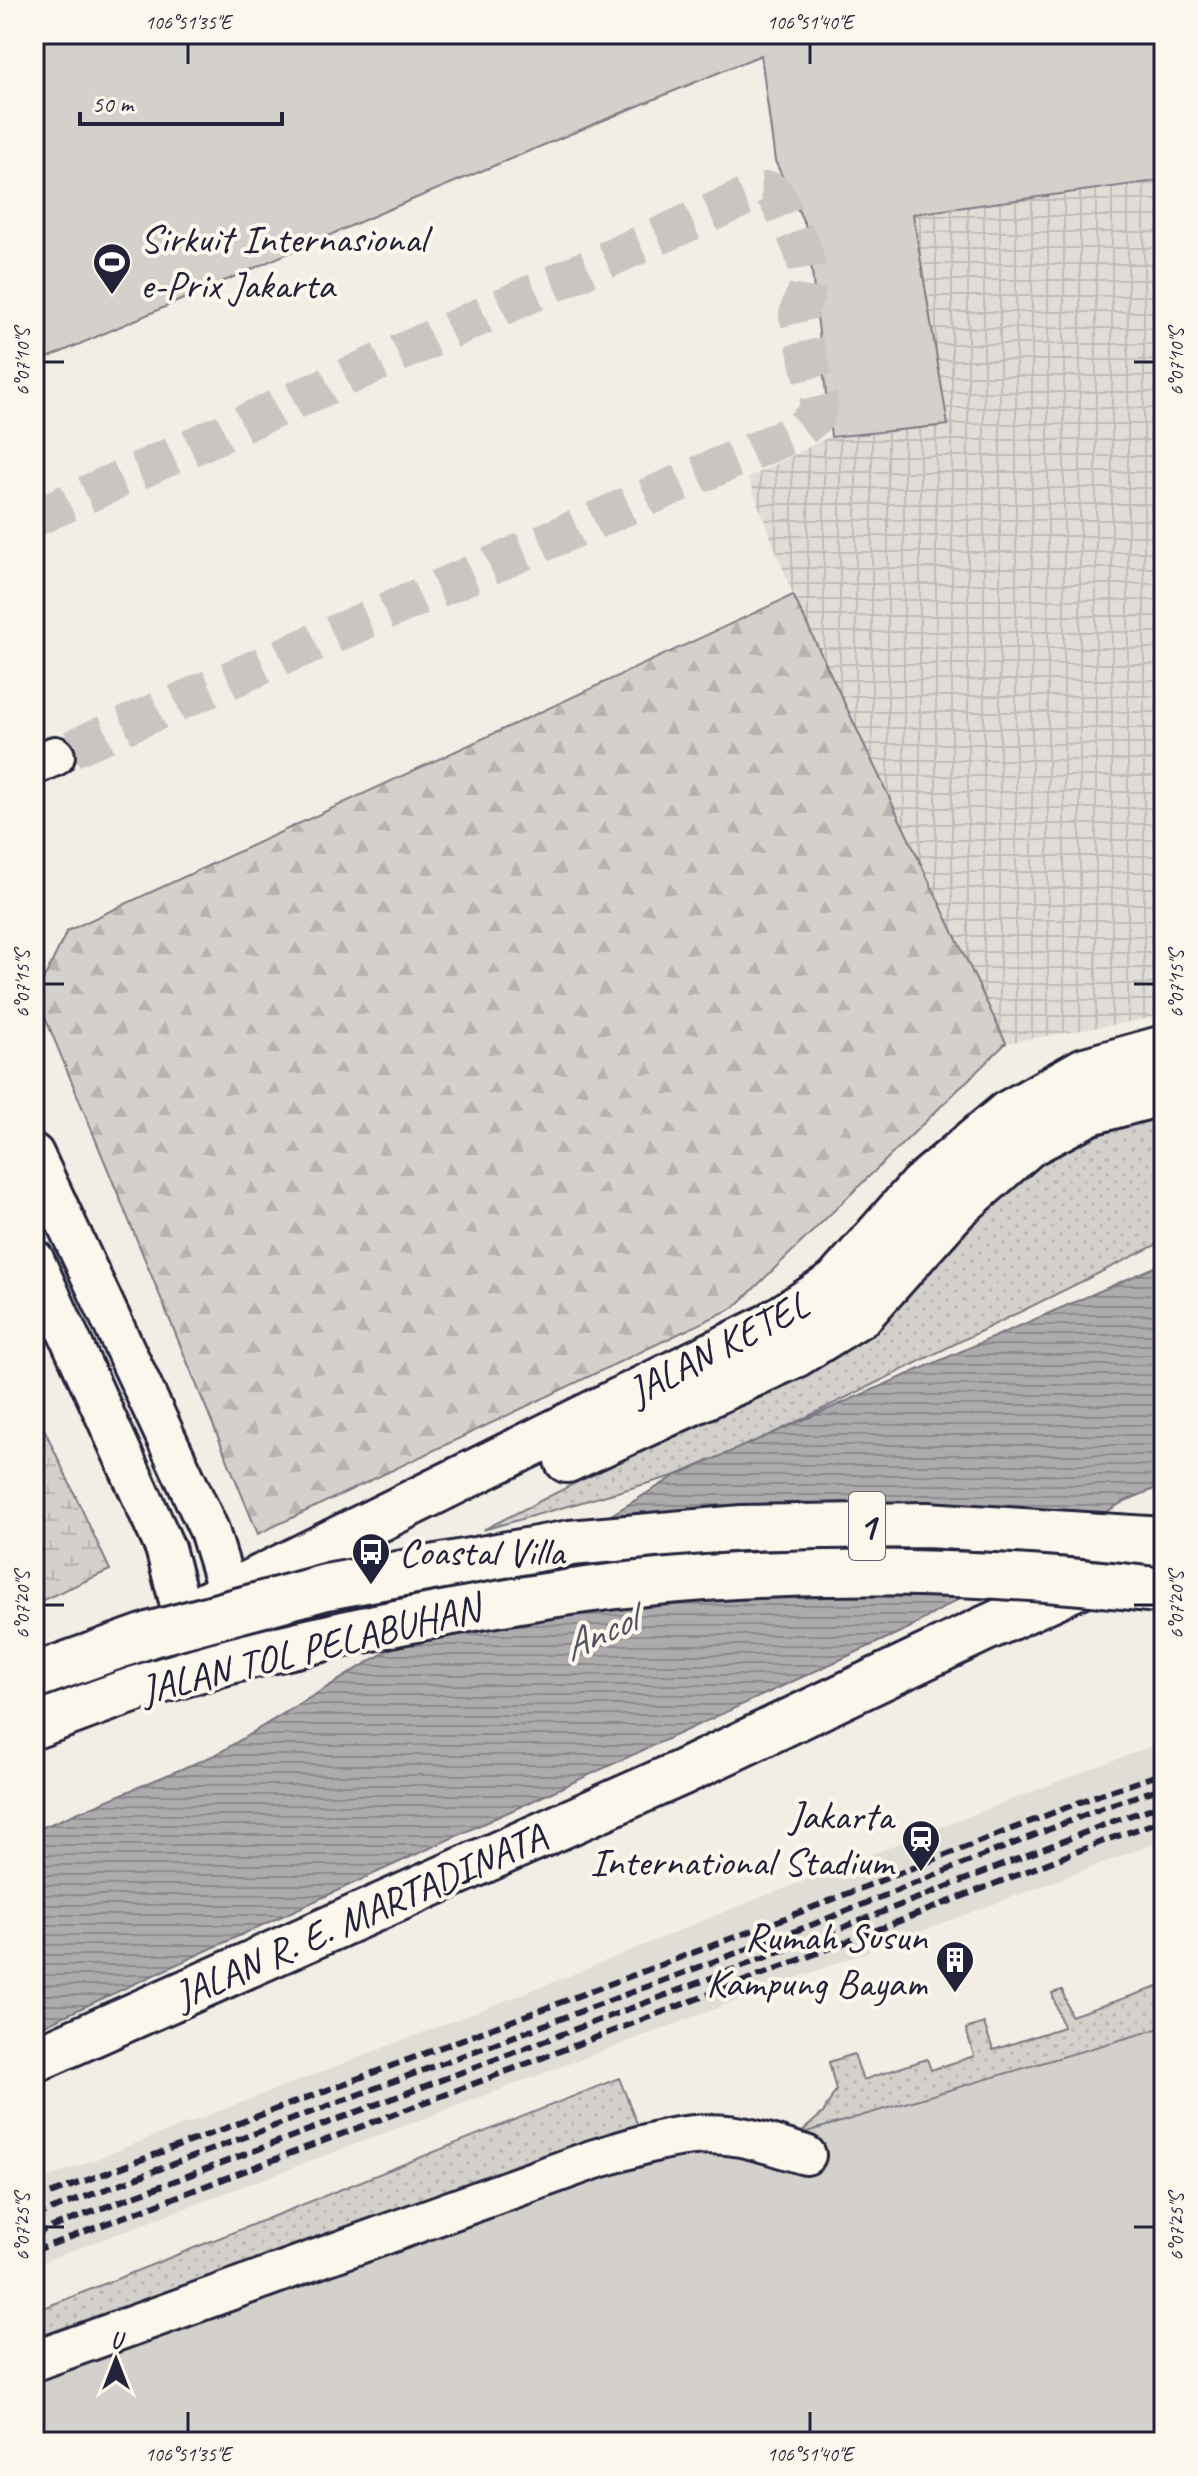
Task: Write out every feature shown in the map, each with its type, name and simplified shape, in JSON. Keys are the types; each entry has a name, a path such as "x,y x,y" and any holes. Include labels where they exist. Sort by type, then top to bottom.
{"highway":[{"path":"1155,1050 1162,1093"},
{"name":"JALAN KETEL","path":"237,1604 766,1328 836,1283 921,1186 1007,1114 1085,1070 1155,1050"},
{"name":"JALAN KETEL","path":"237,1604 532,1476 795,1355 862,1313 955,1209 1029,1144 1090,1112 1162,1093"},
{"name":"JALAN TOL PELABUHAN","path":"34,1676 152,1634 326,1587 570,1543 742,1528 927,1525 1164,1540"},
{"name":"JALAN R. E. MARTADINATA","path":"34,2060 681,1773 1164,1547"},
{"name":"JALAN TOL PELABUHAN","path":"34,1726 170,1678 313,1641 479,1606 627,1585 767,1574 962,1573 1105,1583 1164,1591"},
{"path":"34,1716 191,1626 237,1604"},
{"path":"34,1682 191,1626"}],"street":[{"path":"34,1154 209,1530 237,1604"},
{"path":"34,1259 165,1548 191,1626"},
{"path":"34,2361 578,2165 659,2140 693,2134 726,2135 806,2155"}],"shaded area":[{"path":"1164,180 1164,1016 1006,1043 793,595 748,478 831,436 807,228"},
{"path":"1164,1742 1164,1840 34,2265 34,2183"}],"green space":[{"name":"Sirkuit Internasional e-Prix Jakarta","path":"34,34 1164,34 1164,180 913,214 948,425 831,437 807,229 775,161 761,55 385,211 34,364"},
{"path":"793,595 1006,1043 735,1307 258,1534 36,995 67,931"},
{"path":"1164,1113 1164,1241 764,1438 677,1475 483,1530 652,1444 748,1402 841,1355 966,1221 1047,1152"},
{"path":"34,1407 110,1570 34,1604"},
{"path":"1164,1985 1164,2045 796,2140 823,2113 836,2090 829,2062 854,2054 863,2080 927,2059 931,2070 974,2056 966,2029 984,2023 993,2050 1063,2027 1052,1993 1062,1990 1071,2016"},
{"path":"1164,2027 1164,2442 34,2442 34,2378 470,2217 689,2150 796,2135"},
{"path":"619,2078 643,2138 34,2357 34,2312"}],"water":[{"name":"Ancol","path":"1164,1263 1164,1485 1125,1501 909,1628 34,2030 34,1831 217,1754 677,1475"}],"tunnel":[{"path":"34,518 759,191 771,191 776,196 803,251 808,285 798,315 819,402 816,416 797,432 55,756"}],"railway":[{"path":"34,2200 783,1919 1098,1795 1164,1773"},
{"path":"34,2216 814,1924 1107,1806 1164,1787"},
{"path":"34,2234 1164,1804"},
{"path":"34,2251 1164,1820"}],"place":[{"name":"Sirkuit Internasional e-Prix Jakarta","path":"112,296"},
{"name":"Coastal Villa","path":"371,1586"},
{"name":"Jakarta International Stadium","path":"921,1873"},
{"name":"Rumah Susun Kampung Bayam","path":"955,1994"}]}
